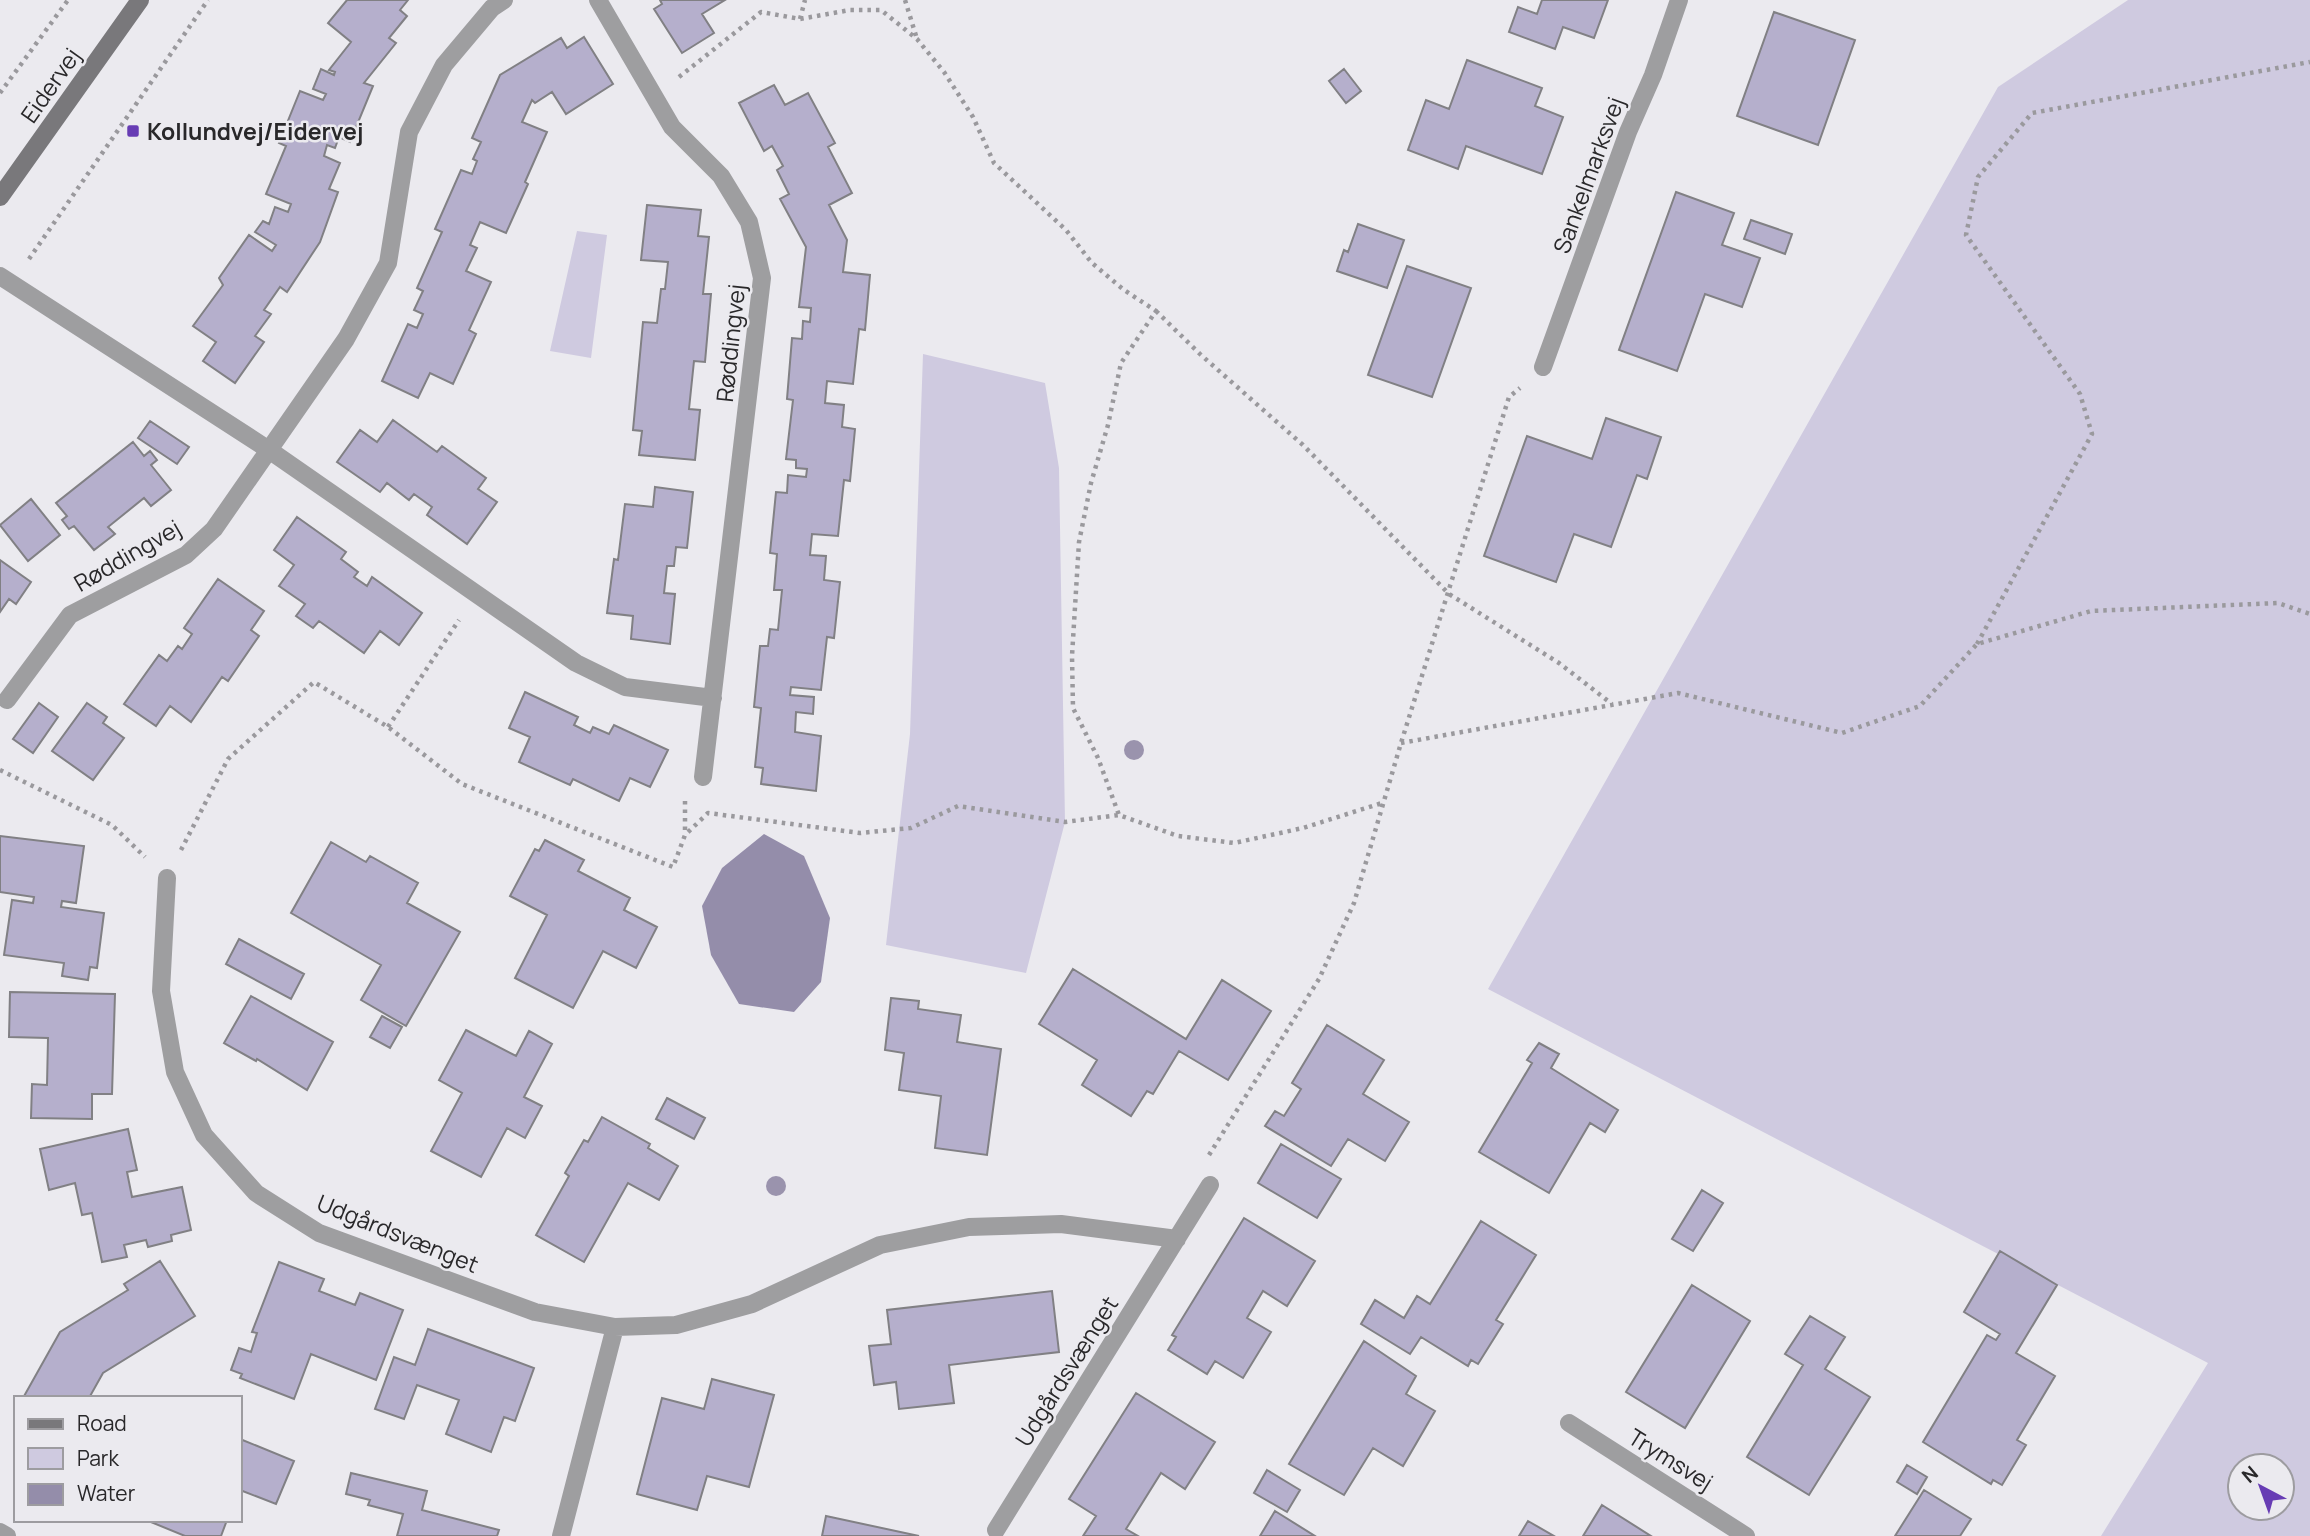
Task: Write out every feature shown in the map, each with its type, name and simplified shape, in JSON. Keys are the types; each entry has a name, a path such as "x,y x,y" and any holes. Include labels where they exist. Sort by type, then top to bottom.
{"street":[{"name":"Eidervej","path":"0,197 140,0"},
{"name":"Røddingvej","path":"7,700 70,615 186,555 214,529 346,339 388,263 409,132 444,65 492,8 504,0"},
{"name":"Røddingvej","path":"598,0 672,127 721,176 749,222 762,278 703,776"},
{"name":"Sankelmarksvej","path":"1543,367 1679,0"},
{"path":"6,279 269,450 576,663 625,687 713,698"},
{"name":"Udgårdsvænget","path":"167,878 161,990 176,1072 204,1135 256,1193 319,1233 534,1312 615,1327 676,1325 752,1304 880,1245 969,1227 1061,1224 1177,1239"},
{"name":"Udgårdsvænget","path":"996,1530 1210,1185"},
{"path":"561,1536 615,1327"},
{"name":"Trymsvej","path":"1569,1423 1746,1536"},
{"path":"0,1532 8,1536"}],"path":[{"path":"0,93 68,0"},
{"path":"6,279 208,0"},
{"path":"800,19 805,0"},
{"path":"905,0 917,39"},
{"path":"654,96 761,12 800,19 850,10 881,10 917,39 944,72 973,117 994,163 1066,230 1092,263 1124,290 1156,311 1201,355 1303,445 1449,594 1559,663 1613,705"},
{"path":"1401,743 1678,693 1842,733 1920,706 1977,644 2092,434 2080,394 1966,235 1978,177 2032,113 2310,62"},
{"path":"1119,814 1098,758 1073,708 1072,656 1079,542 1121,363 1156,311"},
{"path":"1210,1185 1204,1163 1319,979 1354,903 1509,397 1543,367"},
{"path":"388,727 476,594"},
{"path":"1977,644 2091,611 2278,603 2310,614"},
{"path":"0,770 112,825 167,878 228,760 314,682 388,727 462,784 673,867 685,835 708,813 860,833 911,828 958,806 1065,822 1119,814 1178,836 1234,843 1303,828 1385,802"}],"green space":[{"path":"2128,0 2310,0 2310,1536 2101,1536 2208,1363 1488,989 1998,87"},
{"path":"577,231 607,235 591,358 550,351"},
{"path":"923,354 1045,383 1059,468 1065,822 1026,973 886,945 910,734"}],"water":[{"path":"764,834 804,856 830,918 821,982 794,1012 739,1004 711,955 702,906 722,868"}],"building":[{"path":"347,0 408,0 400,10 407,16 389,38 396,43 364,83 373,86 350,142 339,137 335,148 327,145 324,156 340,163 329,189 338,192 320,242 287,292 280,287 264,310 271,314 255,336 264,342 235,383 203,361 216,342 193,326 223,285 219,278 249,235 272,251 276,245 255,232 263,221 269,224 275,207 288,212 291,204 266,194 286,146 279,143 300,91 323,100 326,94 313,89 321,69 334,75 335,72 329,70 351,42 328,23"},
{"path":"660,0 725,0 702,14 714,33 682,53 654,9 662,4"},
{"path":"1542,0 1608,0 1594,38 1563,27 1555,49 1509,32 1518,7 1537,14"},
{"path":"1774,12 1855,40 1818,145 1737,116"},
{"path":"584,37 613,84 566,114 552,92 535,103 532,100 522,122 547,132 506,233 480,222 470,245 477,248 466,271 491,282 469,330 476,334 453,384 430,373 418,398 382,381 408,324 417,328 423,314 414,310 423,291 417,288 442,232 435,229 461,170 472,174 477,161 473,159 481,142 472,138 500,75 561,38 567,48"},
{"path":"1467,60 1542,88 1535,106 1563,117 1542,174 1466,146 1458,169 1408,150 1426,100 1449,109"},
{"path":"1344,69 1361,91 1346,103 1329,81"},
{"path":"774,85 785,105 808,93 835,143 828,147 852,193 829,205 847,240 843,272 870,275 865,330 859,329 853,384 827,381 825,403 844,405 842,427 855,429 850,481 844,480 838,536 812,534 810,555 826,556 824,580 840,582 834,638 827,637 821,690 791,687 790,695 814,697 813,714 796,712 795,732 821,736 816,791 761,784 763,768 755,767 761,708 754,707 760,646 768,646 770,629 778,630 782,590 774,590 777,554 770,553 776,492 787,493 788,475 806,477 807,469 796,468 796,460 786,459 793,400 787,399 792,338 802,339 803,321 810,322 811,308 799,307 806,247 780,199 789,194 777,170 783,166 772,146 764,151 739,103"},
{"path":"1676,192 1734,213 1722,245 1760,258 1742,307 1705,294 1677,371 1619,350"},
{"path":"647,205 701,210 698,236 709,237 703,294 711,294 705,362 694,361 689,409 700,410 695,460 639,455 642,431 633,430 643,322 657,323 668,262 641,260"},
{"path":"1751,220 1792,234 1785,254 1744,239"},
{"path":"1358,224 1404,240 1387,288 1337,271 1344,250 1348,252"},
{"path":"1407,266 1471,288 1432,397 1368,375"},
{"path":"1606,418 1661,437 1647,479 1637,475 1611,547 1574,534 1556,582 1484,556 1527,436 1592,459"},
{"path":"393,420 437,452 442,446 486,478 478,489 497,502 467,544 427,515 432,507 414,494 409,500 387,483 380,492 337,462 360,430 377,442"},
{"path":"150,421 189,447 177,464 138,438"},
{"path":"133,442 144,456 150,451 157,460 151,465 171,490 151,506 144,498 108,527 115,534 94,550 74,526 69,529 62,520 67,516 56,503"},
{"path":"655,487 693,492 687,548 676,547 674,566 667,566 664,593 675,594 670,644 631,639 633,616 607,613 614,559 618,560 625,504 653,507"},
{"path":"31,499 60,535 28,561 0,525"},
{"path":"297,517 346,552 341,559 358,572 354,577 367,586 372,577 422,613 399,645 380,631 364,653 319,621 313,628 296,616 305,604 279,586 294,565 274,550"},
{"path":"0,560 31,582 16,604 9,599 0,612"},
{"path":"218,579 264,611 251,630 259,636 228,681 222,677 191,722 170,706 156,726 124,704 159,655 167,661 178,646 182,649 192,634 184,628"},
{"path":"525,692 578,717 574,725 590,733 593,727 609,734 614,725 668,750 650,787 630,778 619,801 573,779 570,785 519,762 530,737 509,728"},
{"path":"39,703 58,717 33,753 13,739"},
{"path":"87,703 107,717 103,723 124,738 93,780 52,751"},
{"path":"0,836 84,846 76,903 62,901 61,907 104,913 97,968 90,967 88,980 62,976 64,963 4,955 12,900 33,903 34,897 0,892"},
{"path":"545,840 584,860 578,871 630,898 624,910 657,927 636,968 603,951 573,1008 515,978 547,915 510,896 535,849 539,851"},
{"path":"331,842 366,862 370,856 418,883 407,903 460,932 406,1026 361,1000 381,965 291,913"},
{"path":"239,939 304,974 291,999 226,964"},
{"path":"1073,969 1186,1039 1222,980 1271,1011 1228,1080 1179,1051 1153,1094 1147,1091 1131,1116 1082,1085 1097,1060 1039,1024"},
{"path":"10,992 115,994 112,1094 92,1094 92,1119 31,1118 32,1084 47,1085 48,1038 9,1037"},
{"path":"251,996 333,1042 307,1090 257,1059 256,1061 224,1043"},
{"path":"891,998 919,1001 918,1009 961,1015 957,1042 1001,1049 987,1155 935,1148 941,1096 899,1090 904,1053 885,1050"},
{"path":"382,1016 402,1027 390,1048 370,1037"},
{"path":"1327,1025 1384,1060 1363,1094 1409,1122 1385,1161 1348,1139 1331,1166 1265,1126 1275,1111 1284,1116 1301,1089 1292,1083"},
{"path":"466,1030 516,1056 529,1031 552,1044 524,1097 542,1106 525,1138 507,1128 481,1177 431,1151 462,1093 439,1080"},
{"path":"1539,1043 1559,1054 1551,1068 1618,1110 1605,1132 1590,1123 1549,1193 1479,1152 1532,1063 1527,1060"},
{"path":"667,1098 705,1118 694,1139 656,1119"},
{"path":"602,1117 650,1144 648,1148 678,1166 659,1200 628,1183 584,1262 536,1235 569,1176 565,1173 584,1140 588,1142"},
{"path":"128,1129 137,1170 127,1172 132,1197 182,1187 191,1230 171,1235 172,1241 148,1247 146,1240 124,1245 127,1257 102,1262 92,1213 82,1215 75,1183 49,1190 40,1149"},
{"path":"1281,1144 1341,1179 1317,1218 1258,1183"},
{"path":"1702,1190 1723,1203 1693,1251 1672,1239"},
{"path":"1244,1218 1315,1261 1287,1306 1263,1291 1247,1318 1271,1332 1243,1378 1215,1361 1207,1374 1168,1350 1176,1337 1172,1335"},
{"path":"1481,1221 1536,1255 1496,1320 1503,1324 1478,1364 1471,1360 1468,1366 1421,1337 1410,1354 1361,1324 1375,1300 1404,1318 1417,1296 1430,1304"},
{"path":"2000,1251 2057,1285 2016,1353 2055,1376 2017,1440 2026,1445 2002,1485 1993,1480 1991,1484 1923,1442 1987,1335 1996,1340 2000,1334 1964,1312"},
{"path":"160,1261 195,1316 103,1373 90,1396 24,1396 60,1332 128,1290 124,1284"},
{"path":"279,1262 324,1279 319,1291 355,1305 360,1293 403,1310 376,1380 311,1354 294,1399 240,1378 242,1374 231,1370 239,1348 251,1352 257,1333 252,1332"},
{"path":"1692,1285 1750,1321 1685,1428 1626,1392"},
{"path":"1052,1291 1059,1352 949,1365 954,1403 899,1409 896,1382 874,1385 869,1346 891,1344 887,1310"},
{"path":"1810,1316 1845,1337 1825,1369 1870,1397 1809,1495 1747,1457 1803,1365 1785,1354"},
{"path":"428,1329 534,1368 515,1421 504,1417 491,1452 446,1434 459,1400 417,1385 404,1419 375,1409 394,1357 415,1365"},
{"path":"1364,1341 1416,1376 1406,1394 1435,1411 1403,1466 1373,1448 1344,1495 1289,1464"},
{"path":"712,1379 774,1395 749,1487 707,1476 697,1510 637,1494 662,1398 704,1409"},
{"path":"1136,1393 1215,1442 1185,1489 1161,1473 1126,1529 1138,1536 1083,1536 1096,1516 1069,1499"},
{"path":"242,1440 294,1461 276,1504 242,1491"},
{"path":"1907,1465 1927,1477 1917,1494 1897,1482"},
{"path":"1267,1470 1300,1490 1287,1512 1254,1493"},
{"path":"351,1473 427,1491 422,1510 499,1530 497,1536 397,1536 403,1514 368,1505 370,1500 346,1494"},
{"path":"1924,1490 1971,1519 1960,1536 1895,1536"},
{"path":"1602,1505 1651,1536 1583,1536"},
{"path":"1275,1511 1315,1536 1260,1536"},
{"path":"826,1516 919,1536 822,1536"},
{"path":"1528,1521 1554,1536 1519,1536"},
{"path":"151,1522 226,1522 221,1536 185,1536"}],"place":[{"name":"Kollundvej/Eidervej","path":"133,131"}]}
